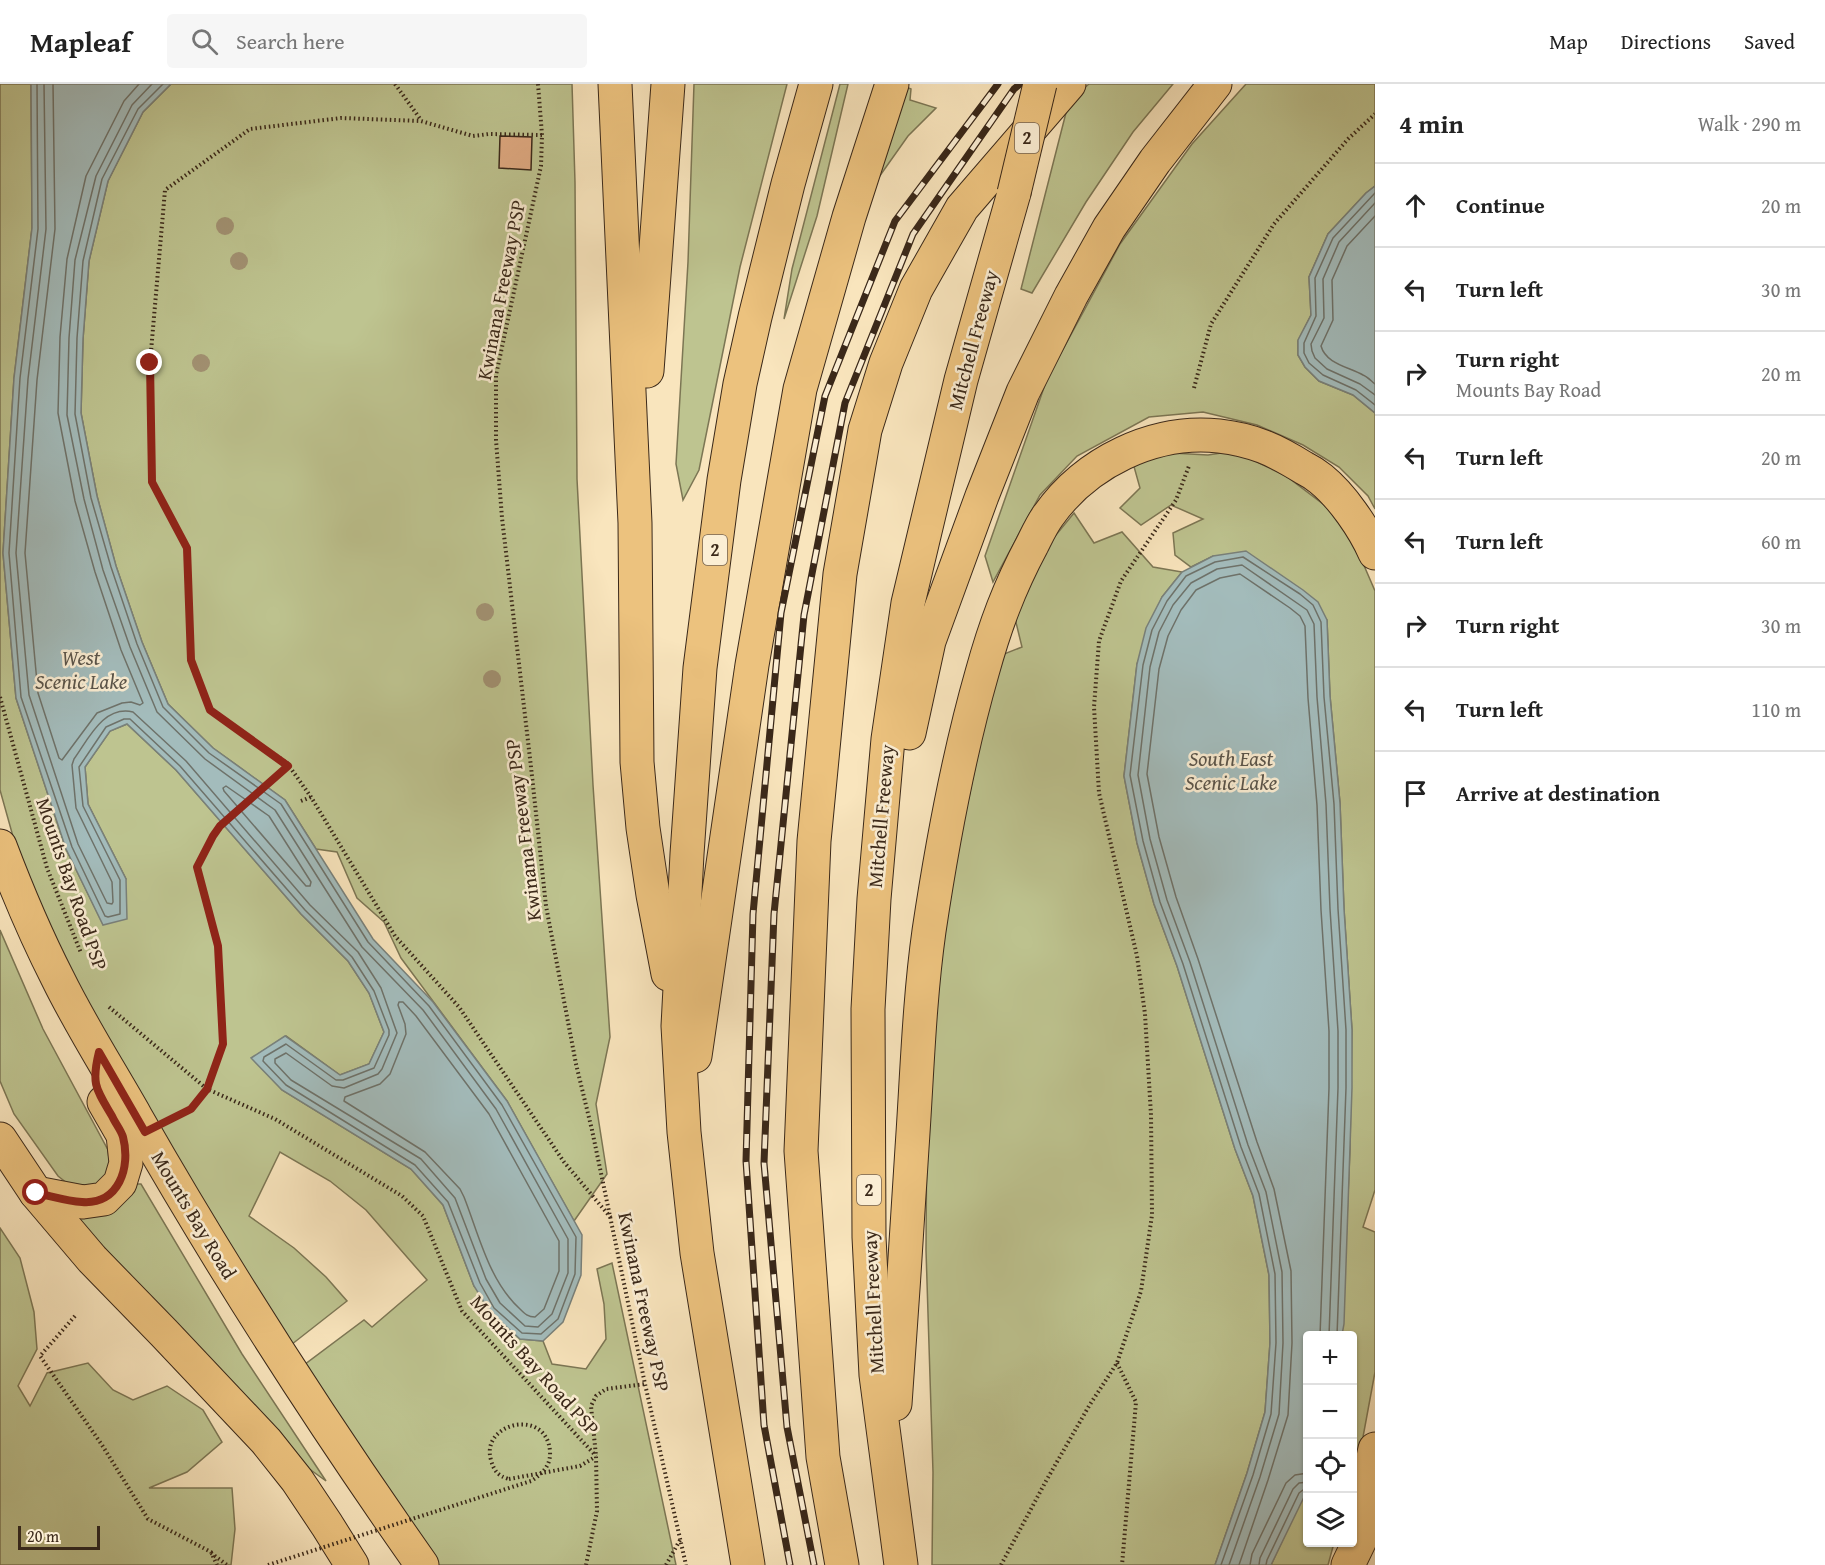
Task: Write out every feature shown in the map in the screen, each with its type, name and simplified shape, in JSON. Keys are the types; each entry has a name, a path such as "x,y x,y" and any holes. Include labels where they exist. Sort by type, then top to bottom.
{"main road":[{"path":"615,84 635,523 637,762 643,828 653,895 678,1026"},
{"path":"635,523 668,84"},
{"name":"2","path":"748,1565 697,1253 684,1132 678,1026 700,668 724,480 740,384 755,317 816,84"},
{"path":"684,1132 752,665 800,389 849,217 892,84"},
{"name":"Mitchell Freeway","path":"901,1565 876,1376 869,1237 868,1008 874,899 888,740 908,603 961,380 1014,193 1040,84"},
{"path":"842,1565 822,1457 801,1151 814,841 840,574 865,430 886,363 916,289 962,208 1069,84"},
{"path":"874,899 929,641 1023,392 1071,296 1109,228 1155,161 1215,84"},
{"path":"890,1481 920,1029 929,933 965,734 1002,607 1025,558 1047,516 1073,488 1102,464 1133,449 1166,438 1198,434 1257,443 1283,455 1321,478 1351,511 1375,553"},
{"name":"Mounts Bay Road","path":"0,846 12,879 58,980 179,1193 286,1364 367,1487 422,1565"},
{"path":"36,1193 83,1202 104,1199 120,1183 126,1163 123,1135 97,1090 94,1073 99,1052"},
{"path":"0,1139 36,1193 92,1258 266,1441 297,1480 352,1565"},
{"path":"1357,1523 1375,1449"},
{"path":"1348,1565 1375,1508"},
{"path":"1341,1565 1347,1547"}],"path":[{"path":"395,84 421,121"},
{"name":"Kwinana Freeway PSP","path":"538,84 542,135 541,166 496,375 496,440 502,518 546,906 576,1064 612,1219 645,1384 686,1565"},
{"path":"1194,388 1211,324 1274,224 1348,140 1375,114"},
{"path":"542,135 473,136 421,121 341,118 250,129 165,190 150,363 152,482 187,548 191,660 210,710 288,766 311,797 395,936 459,1007 564,1162 612,1219"},
{"path":"1001,1565 1089,1406 1117,1363 1141,1291 1152,1215 1151,1115 1145,1014 1137,956 1099,793 1094,707 1099,641 1120,581 1176,500 1190,464"},
{"name":"Mounts Bay Road PSP","path":"0,697 47,868 82,955"},
{"path":"145,1132 191,1109 207,1089 223,1044 218,946 197,867 220,826 288,766"},
{"path":"301,801 311,797"},
{"name":"Mounts Bay Road PSP","path":"108,1005 207,1089 275,1119 402,1196 423,1216 462,1311 596,1456 597,1511 586,1565"},
{"path":"75,1316 40,1356 102,1445 148,1519 211,1552 227,1565"},
{"path":"1117,1363 1136,1402 1122,1565"},
{"path":"268,1565 531,1481 542,1474 548,1464 550,1454 548,1443 542,1432 531,1424 515,1425 503,1429 494,1438 488,1452 499,1476 509,1479 580,1466 596,1456 591,1406 596,1396 606,1389 645,1384"},
{"path":"666,1565 680,1540"},
{"path":"211,1552 217,1565"}],"green space":[{"path":"0,84 31,84 32,228 14,378 3,553 16,698 66,849 103,924 126,879 88,804 85,767 110,731 127,724 176,770 301,914 348,961 369,993 384,1032 369,1064 340,1075 286,1036 252,1058 282,1090 411,1169 443,1205 474,1286 520,1339 543,1341 552,1364 586,1369 606,1339 604,1304 597,1269 612,1263 676,1565 431,1565 296,1371 364,1320 372,1327 427,1280 366,1210 330,1181 280,1152 249,1216 294,1248 326,1277 347,1301 282,1352 118,1074 19,858 0,790"},
{"path":"171,84 572,84 577,479 593,785 610,1037 596,1104 607,1174 574,1221 507,1101 401,958 384,922 357,898 337,852 316,849 285,800 213,748 168,704 142,642 116,566 97,496 81,413 83,339 89,261 108,181 143,112"},
{"path":"694,84 787,84 740,267 699,470 683,500 676,464 688,262"},
{"path":"840,84 848,84 817,216 784,319 792,269"},
{"path":"899,84 911,89 910,100 936,108 908,136 879,177"},
{"path":"1089,84 1173,84 1133,132 1086,202 1032,293 1021,289 1069,101"},
{"path":"1246,84 1375,84 1375,186 1328,234 1309,277 1311,315 1298,341 1298,355 1305,367 1319,381 1353,395 1375,413 1375,509 1368,496 1339,467 1303,445 1257,425 1203,412 1149,417 1077,456 1040,495 993,582 985,556 1047,379 1120,244 1192,144"},
{"path":"1234,451 1286,476 1331,510 1356,547 1375,591 1375,1190 1363,1227 1375,1232 1375,1372 1357,1460 1357,1331 1342,1331 1350,1149 1352,1030 1340,803 1330,696 1327,620 1213,556 1191,567 1175,555 1173,533 1203,519 1171,505 1141,525 1120,508 1140,488 1133,463 1172,453 1208,455"},
{"path":"1074,513 1094,543 1122,532 1153,567 1182,572 1162,597 1137,664 1124,776 1137,843 1154,904 1177,966 1235,1149 1253,1196 1269,1275 1270,1343 1265,1412 1247,1473 1215,1565 932,1565 933,1472 926,1250 927,1098 938,941 999,656 1022,647 1010,598 1042,552"},
{"path":"0,930 43,1029 108,1150 110,1168 102,1183 82,1189 72,1187 58,1176 14,1114 0,1081"},
{"path":"136,1184 141,1184 242,1354 326,1481 297,1460 78,1219 104,1212"},
{"path":"0,1228 20,1258 34,1312 37,1349 18,1386 30,1406 47,1373 88,1363 113,1390 133,1400 167,1386 203,1410 222,1442 187,1472 149,1488 232,1488 235,1529 231,1565 0,1565"},
{"path":"1303,1496 1303,1547 1333,1547 1328,1565 1271,1565"}],"water":[{"name":"West Scenic Lake","path":"31,84 171,84 143,112 108,181 89,261 83,339 81,413 97,496 116,566 142,642 168,704 213,748 285,800 373,939 433,1002 507,1101 582,1235 581,1275 563,1322 543,1341 520,1339 490,1312 474,1286 443,1205 411,1169 282,1090 251,1058 285,1036 340,1075 369,1064 384,1032 369,993 348,961 301,914 176,770 127,724 110,731 85,767 88,804 126,879 127,919 103,925 66,849 16,698 3,553 14,378 32,228"},
{"path":"1375,186 1375,413 1353,395 1319,381 1305,367 1298,355 1298,340 1311,315 1309,277 1328,234"},
{"name":"South East Scenic Lake","path":"1246,551 1318,602 1327,620 1330,696 1340,803 1352,1030 1344,1324 1343,1331 1303,1331 1303,1499 1271,1565 1215,1565 1247,1473 1265,1412 1270,1343 1269,1275 1253,1196 1235,1149 1177,966 1154,904 1137,843 1124,776 1137,664 1146,628 1162,597 1182,572 1213,556"}],"building":[{"path":"500,136 532,137 531,170 499,168"}],"railway":[{"path":"790,1565 764,1425 746,1161 753,914 781,613 825,396 895,221 998,84"},
{"path":"814,1565 787,1427 764,1163 774,914 804,615 845,403 913,234 1014,89 1020,84"}],"route":[{"path":"36,1193 83,1202 104,1199 120,1183 126,1163 123,1135 97,1090 94,1073 99,1052 145,1132 191,1109 207,1089 223,1044 218,946 197,867 220,826 288,766 287,763 210,710 191,660 187,548 152,482 150,363"}]}
